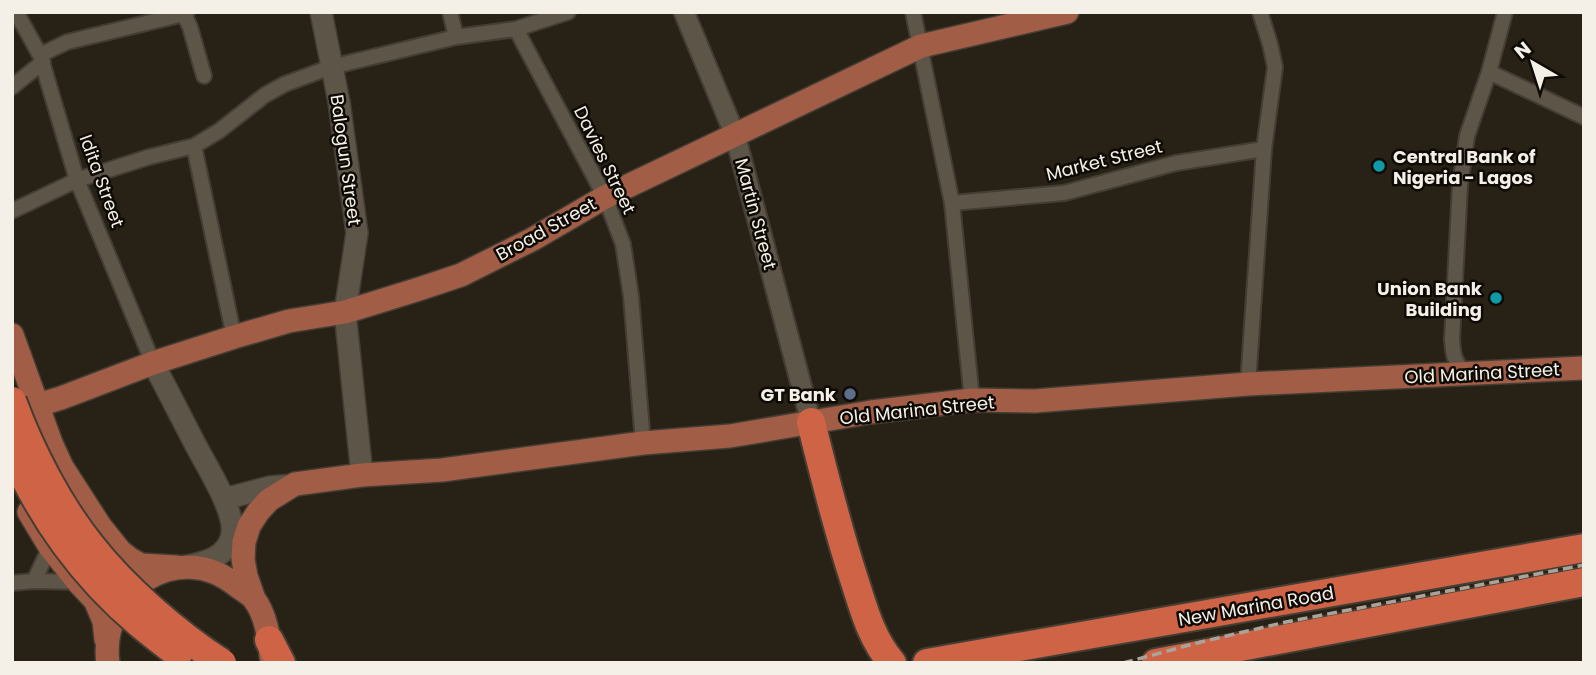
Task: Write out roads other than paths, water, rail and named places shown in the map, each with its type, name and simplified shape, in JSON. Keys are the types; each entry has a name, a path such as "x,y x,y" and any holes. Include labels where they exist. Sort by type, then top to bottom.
{"highway":[{"path":"25,403 20,423 47,478 90,545 123,581 175,628 222,663"},
{"path":"811,422 840,535 871,630 892,663"},
{"path":"12,450 42,509 86,571 139,624 189,663"},
{"name":"New Marina Road","path":"927,663 1584,548"},
{"name":"New Marina Road","path":"1156,663 1584,582"}],"main road":[{"name":"Balogun Street","path":"321,12 339,102 357,233 345,312 362,475"},
{"name":"Broad Street","path":"12,413 25,403 61,398 153,363 234,337 289,321 345,312 461,275 533,239 605,197 921,47 1067,12"},
{"path":"12,335 25,403 51,443 62,467 100,526 120,551 141,565 181,566 211,571 232,581 254,600"},
{"path":"107,654 115,615 129,594 155,574 202,563 219,556 232,533 224,499 153,363"},
{"name":"Old Marina Street","path":"224,499 270,487 362,475 442,470 643,443 730,436 871,412 972,400 1035,401 1248,384 1584,368"},
{"path":"12,482 50,547 95,600 104,621 107,654"},
{"name":"Old Marina Street","path":"274,655 265,621 246,576 244,542 249,526 258,512 270,500 295,485"}],"street":[{"name":"Idita Street","path":"16,12 42,58 77,180 153,363"},
{"path":"450,12 456,37"},
{"path":"12,211 77,180 194,146 285,83 331,67 456,37 516,29 568,12"},
{"name":"Martin Street","path":"684,12 735,135 811,422"},
{"path":"913,12 952,203 972,400"},
{"path":"1248,384 1264,149 1275,67 1260,12"},
{"path":"1465,373 1456,363 1452,338 1460,186 1467,136 1489,72 1505,12"},
{"path":"12,87 42,58 67,42 185,13 204,76"},
{"name":"Davies Street","path":"516,29 605,197 623,244 631,296 643,443"},
{"path":"1489,72 1584,117"},
{"path":"194,146 234,337"},
{"name":"Market Street","path":"952,203 1064,193 1176,163 1264,149"},
{"path":"34,581 50,547"},
{"path":"12,583 78,582"}],"railway":[{"path":"1123,663 1286,622 1584,565"}],"place":[{"name":"Central Bank of Nigeria - Lagos","path":"1379,166"},
{"name":"Union Bank Building","path":"1496,298"},
{"name":"GT Bank","path":"850,394"}]}
